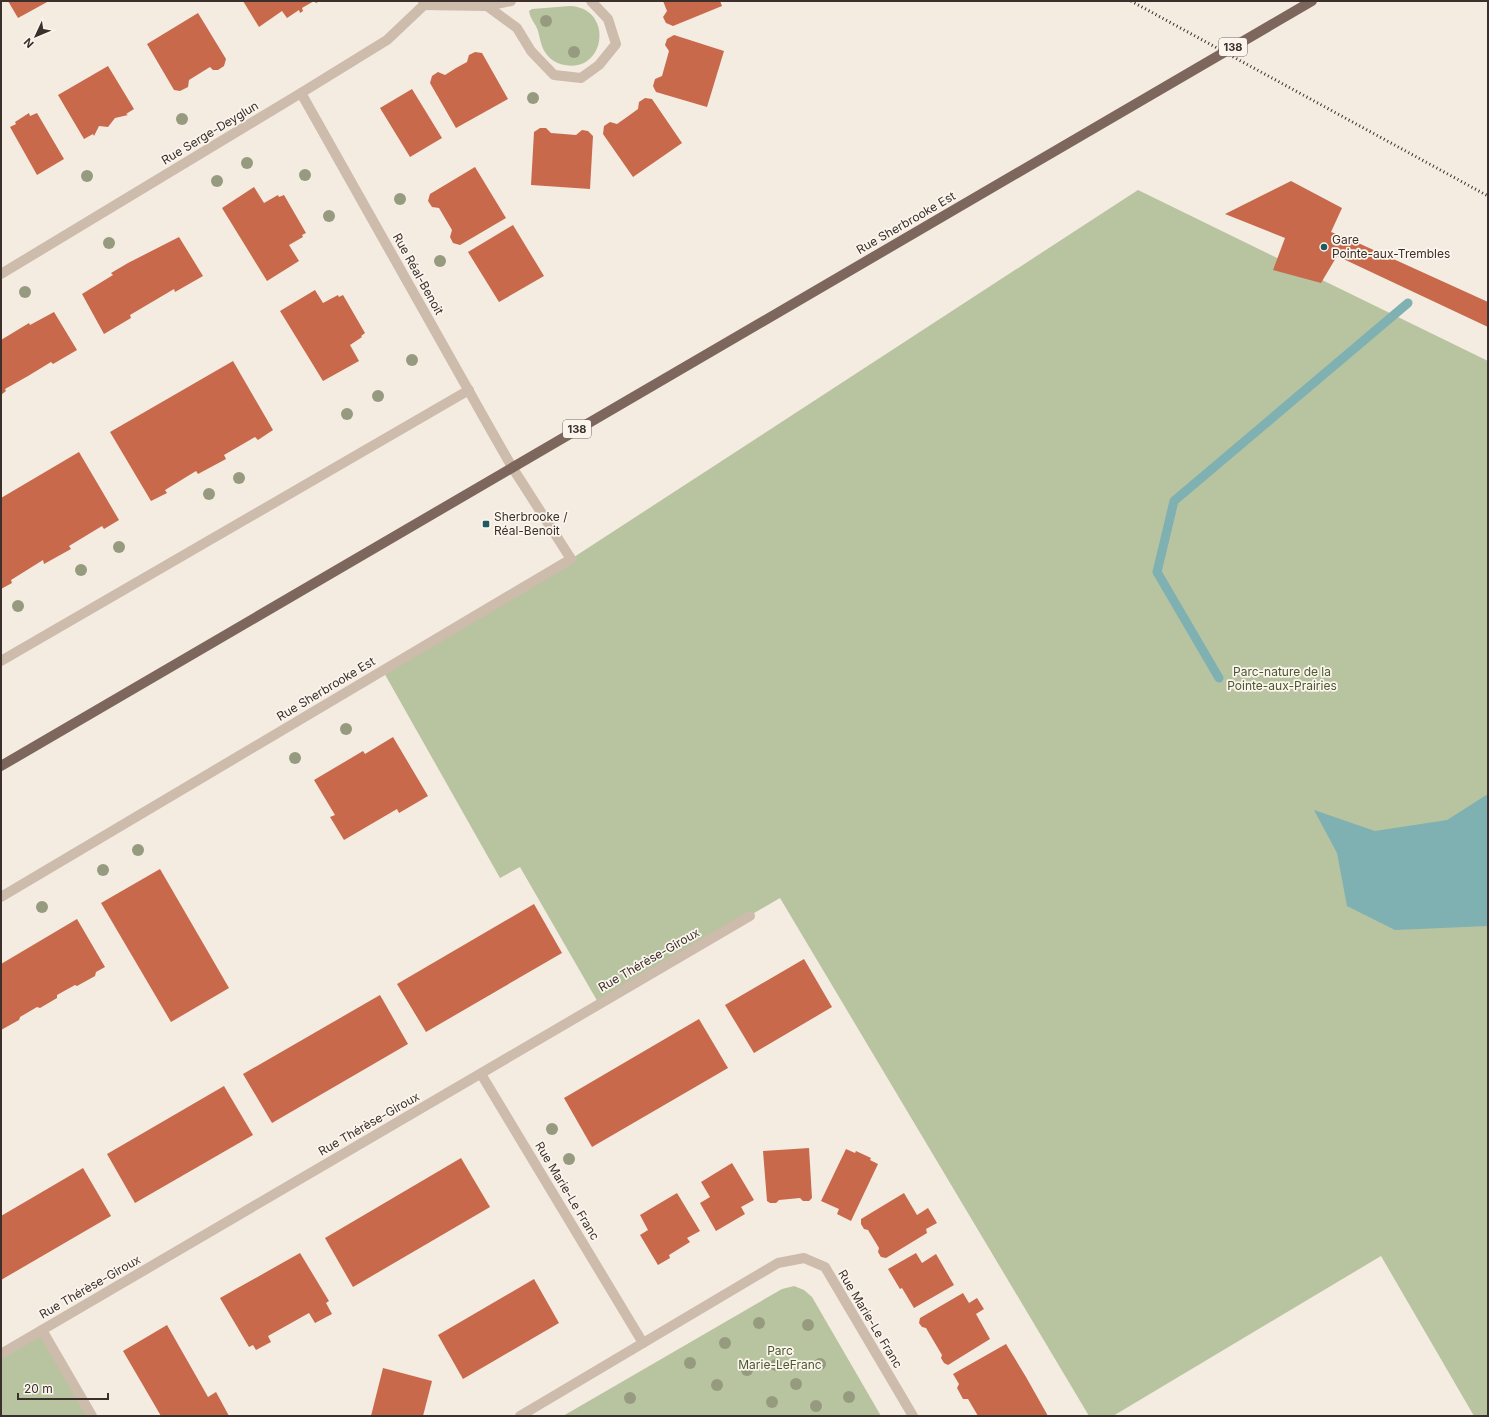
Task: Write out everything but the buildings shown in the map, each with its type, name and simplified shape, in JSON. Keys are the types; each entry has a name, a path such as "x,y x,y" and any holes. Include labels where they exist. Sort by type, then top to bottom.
{"main road":[{"name":"Rue Sherbrooke Est","path":"1,766 1312,1"}],"street":[{"path":"423,3 487,6 511,1"},
{"path":"487,6 516,28 531,51 554,75 582,78 599,65 616,44 608,19 591,1"},
{"name":"Rue Serge-Deyglun","path":"1,274 302,93 387,40 423,3"},
{"name":"Rue Réal-Benoit","path":"302,93 512,468"},
{"path":"1,661 469,390"},
{"name":"Rue Sherbrooke Est","path":"1,897 571,559 512,468"},
{"name":"Rue Thérèse-Giroux","path":"1,1354 750,916"},
{"name":"Rue Marie-Le Franc","path":"481,1074 643,1343"},
{"name":"Rue Marie-Le Franc","path":"520,1416 778,1262 804,1258 825,1267 913,1416"},
{"path":"42,1330 92,1416"}],"green space":[{"path":"570,6 584,9 594,17 599,28 599,39 596,50 589,59 579,65 559,64 549,57 542,47 537,28 529,11 532,9"},
{"name":"Parc-nature de la Pointe-aux-Prairies","path":"1138,190 1488,361 1488,1416 1474,1416 1381,1256 1113,1416 1089,1416 780,898 599,1004 520,867 500,878 383,671 571,559"},
{"name":"Parc Marie-LeFranc","path":"794,1286 804,1290 812,1297 881,1416 563,1416 782,1289"},
{"path":"42,1330 92,1416 1,1416 1,1354"}],"water":[{"path":"1488,794 1488,926 1395,930 1347,906 1337,853 1314,810 1375,831 1447,820"}],"waterway":[{"path":"1219,678 1157,572 1174,501 1408,303"}],"railway":[{"path":"1131,1 1488,196"}],"place":[{"name":"Gare Pointe-aux-Trembles","path":"1324,247"},
{"name":"Sherbrooke / Réal-Benoit","path":"486,524"}]}
